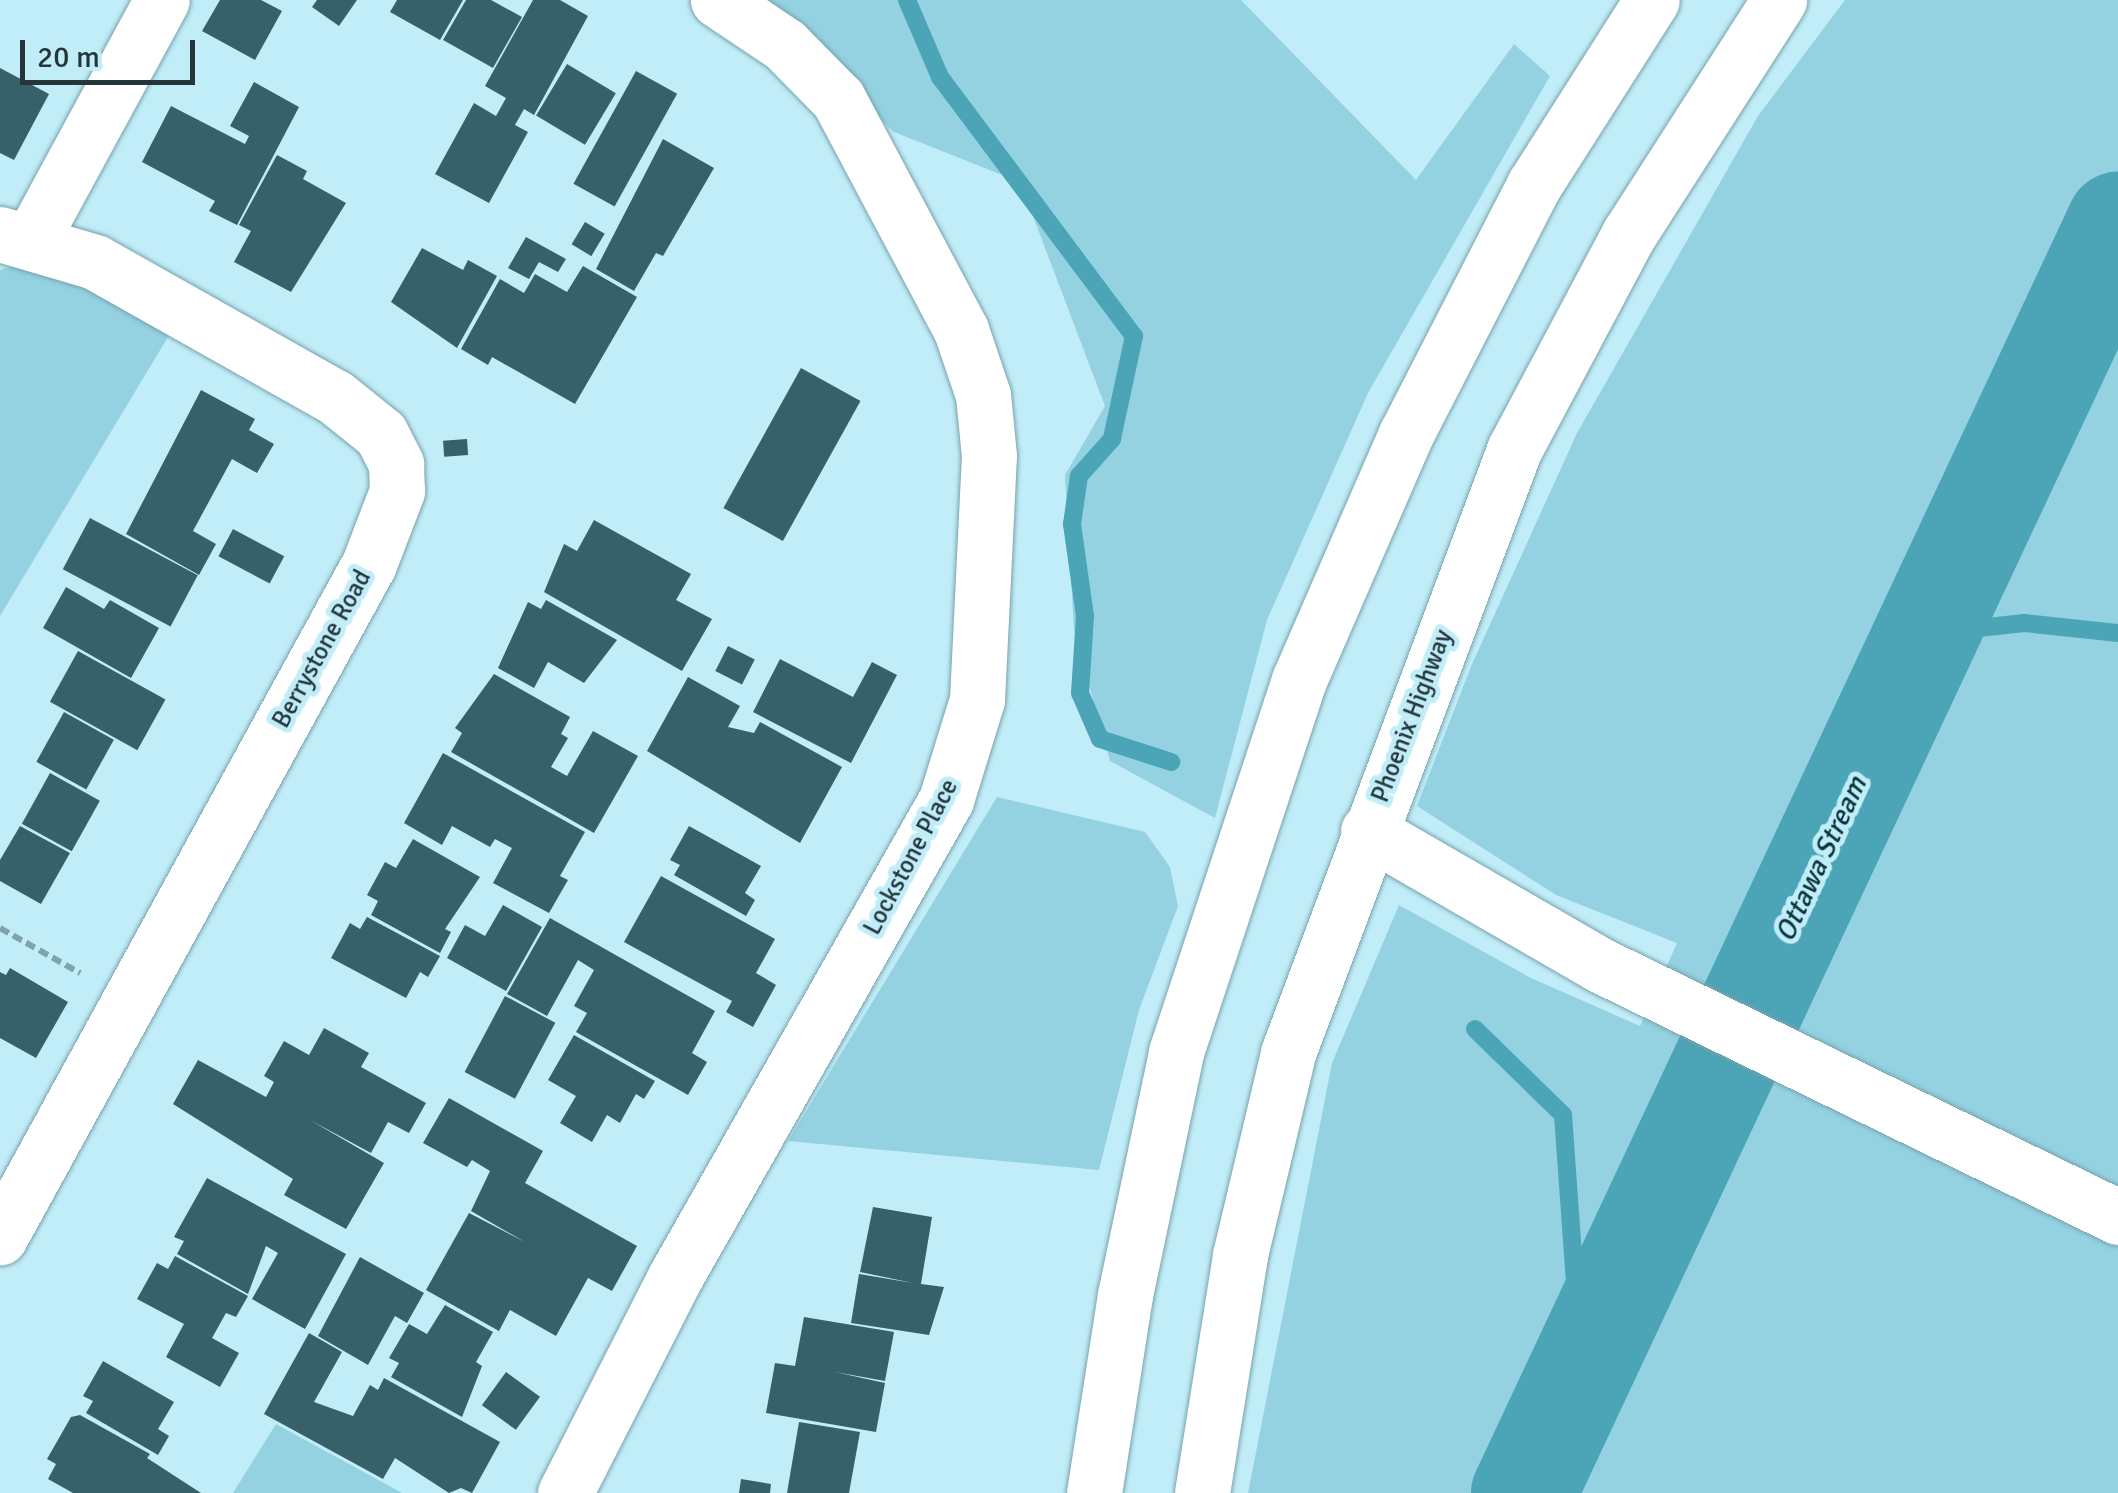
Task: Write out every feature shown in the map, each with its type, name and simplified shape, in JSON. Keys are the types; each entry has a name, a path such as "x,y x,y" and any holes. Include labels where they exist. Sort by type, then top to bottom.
{"street":[{"path":"16,238 162,0"},
{"name":"Lockstone Place","path":"565,1493 674,1279 946,800 977,700 989,456 983,394 961,330 838,98 785,45 718,0"},
{"path":"1094,1493 1125,1294 1176,1052 1299,680 1406,434 1516,220 1652,0"},
{"name":"Phoenix Highway","path":"1202,1493 1240,1255 1288,1052 1514,450 1629,234 1779,0"},
{"name":"Berrystone Road","path":"0,1237 369,564 391,520 396,464 380,434 335,397 95,262 16,238"},
{"path":"1368,832 1600,965 2118,1217"}],"path":[{"path":"0,928 129,1000"}],"shaded area":[{"path":"751,0 1241,0 1416,180 1514,44 1550,76 1368,393 1267,620 1215,818 1110,761 1074,631 1065,475 1105,406 1020,182 894,132"},
{"path":"1845,0 2118,0 2118,1493 1248,1493 1332,1063 1399,905 1531,978 1640,1026 1677,943 1556,895 1417,806 1472,664 1577,433 1758,116"},
{"path":"29,262 82,276 171,332 0,616 0,270"},
{"path":"997,797 1145,832 1170,867 1178,906 1139,1010 1099,1170 788,1141"},
{"path":"276,1424 402,1493 233,1493"}],"building":[{"path":"220,0 261,0 282,11 255,60 202,31"},
{"path":"317,0 357,0 339,26 312,7"},
{"path":"397,0 463,0 440,40 390,12"},
{"path":"466,0 491,0 522,17 493,68 443,40"},
{"path":"533,0 560,0 588,16 534,115 524,109 515,125 528,132 489,203 435,174 474,103 496,116 506,98 485,86"},
{"path":"567,64 616,93 585,145 536,115"},
{"path":"0,68 49,94 14,160 0,153"},
{"path":"636,71 677,94 615,207 573,184"},
{"path":"254,82 299,107 237,225 209,211 215,201 142,162 171,106 245,144 249,136 230,126"},
{"path":"663,139 714,168 663,256 656,253 634,291 596,269"},
{"path":"277,155 307,171 303,179 346,203 291,292 234,262 251,231 239,225"},
{"path":"585,222 605,234 591,256 572,244"},
{"path":"526,237 566,259 558,272 539,262 529,279 508,268"},
{"path":"422,248 463,270 468,260 497,276 457,348 391,302"},
{"path":"583,266 637,297 575,404 492,357 488,365 461,349 500,279 524,293 535,274 567,292"},
{"path":"801,368 860,401 783,541 723,508"},
{"path":"201,390 255,419 249,430 274,444 257,473 232,459 193,531 216,544 199,575 126,534"},
{"path":"467,439 468,455 444,457 443,441"},
{"path":"90,518 198,575 170,626 63,569"},
{"path":"594,520 691,574 676,600 712,619 682,671 544,592 564,544 577,551"},
{"path":"233,529 284,556 270,584 218,556"},
{"path":"66,587 104,609 110,600 159,628 131,678 43,628"},
{"path":"546,600 617,640 584,683 548,662 534,688 498,668 528,602 541,609"},
{"path":"728,646 755,660 742,685 715,671"},
{"path":"78,651 165,699 137,750 50,702"},
{"path":"780,659 853,697 872,662 897,675 851,763 753,712"},
{"path":"494,674 570,717 561,734 568,738 551,767 567,776 593,731 638,756 594,833 451,752 462,733 455,728"},
{"path":"688,677 740,706 728,727 754,733 760,722 842,767 800,843 647,751"},
{"path":"64,712 114,740 86,789 36,762"},
{"path":"443,753 585,832 560,876 568,880 549,913 493,883 512,848 495,839 490,847 452,826 442,845 404,823"},
{"path":"50,773 100,801 72,851 22,824"},
{"path":"20,826 70,853 41,904 0,881 0,860"},
{"path":"689,826 761,866 745,893 755,900 746,916 674,875 680,865 670,860"},
{"path":"413,839 480,877 445,929 451,932 440,953 371,915 378,901 367,895 385,862 396,868"},
{"path":"661,876 775,939 756,973 776,985 753,1027 726,1012 732,1001 624,942"},
{"path":"503,905 542,927 506,991 447,958 465,925 485,936"},
{"path":"367,917 440,956 428,977 420,972 406,998 331,958 350,923 360,929"},
{"path":"550,918 715,1011 692,1053 707,1062 688,1095 576,1032 587,1013 574,1006 594,970 578,960 547,1016 507,994"},
{"path":"10,968 68,1002 36,1058 0,1038 0,972 6,975"},
{"path":"505,996 555,1023 515,1099 465,1072"},
{"path":"324,1028 369,1053 361,1067 426,1103 409,1133 388,1122 371,1153 310,1120 384,1163 346,1229 284,1195 293,1179 173,1104 198,1060 266,1097 274,1082 264,1076 284,1041 309,1055"},
{"path":"574,1035 655,1081 644,1099 636,1094 620,1123 607,1115 592,1142 560,1123 576,1096 548,1080"},
{"path":"449,1098 543,1151 525,1183 637,1246 612,1291 588,1278 556,1336 510,1310 499,1331 426,1290 469,1213 525,1242 471,1211 490,1171 472,1160 467,1167 423,1143"},
{"path":"207,1178 346,1254 305,1329 252,1299 278,1253 266,1246 248,1294 177,1254 184,1241 174,1237"},
{"path":"873,1207 932,1217 921,1284 944,1287 929,1335 851,1323 859,1274 913,1283 860,1272"},
{"path":"175,1256 248,1296 236,1317 226,1313 212,1338 239,1353 220,1387 166,1357 184,1324 137,1299 157,1263 168,1269"},
{"path":"360,1257 424,1293 407,1323 395,1316 368,1365 318,1336"},
{"path":"445,1305 493,1332 476,1362 482,1366 462,1417 391,1377 399,1363 389,1358 409,1324 427,1334"},
{"path":"804,1317 894,1332 885,1381 835,1372 885,1383 876,1432 766,1413 775,1363 795,1366"},
{"path":"309,1333 342,1352 314,1402 353,1416 370,1385 378,1390 384,1378 500,1442 472,1493 461,1488 449,1493 395,1458 383,1479 264,1414"},
{"path":"103,1361 174,1402 158,1429 169,1436 158,1455 86,1413 93,1401 83,1396"},
{"path":"506,1372 540,1397 516,1430 482,1405"},
{"path":"80,1415 150,1454 147,1458 201,1493 73,1493 48,1479 56,1464 47,1459 71,1417"},
{"path":"799,1422 860,1432 849,1493 787,1493"},
{"path":"741,1479 771,1484 770,1493 739,1493"}],"waterway":[{"path":"907,0 940,77 1134,336 1112,439 1079,476 1072,524 1085,616 1080,693 1100,739 1171,762"},
{"name":"Ottawa Stream","path":"1523,1493 2118,224"},
{"path":"1923,634 2024,623 2118,633"},
{"path":"1475,1029 1563,1115 1577,1312 1590,1348"}]}
